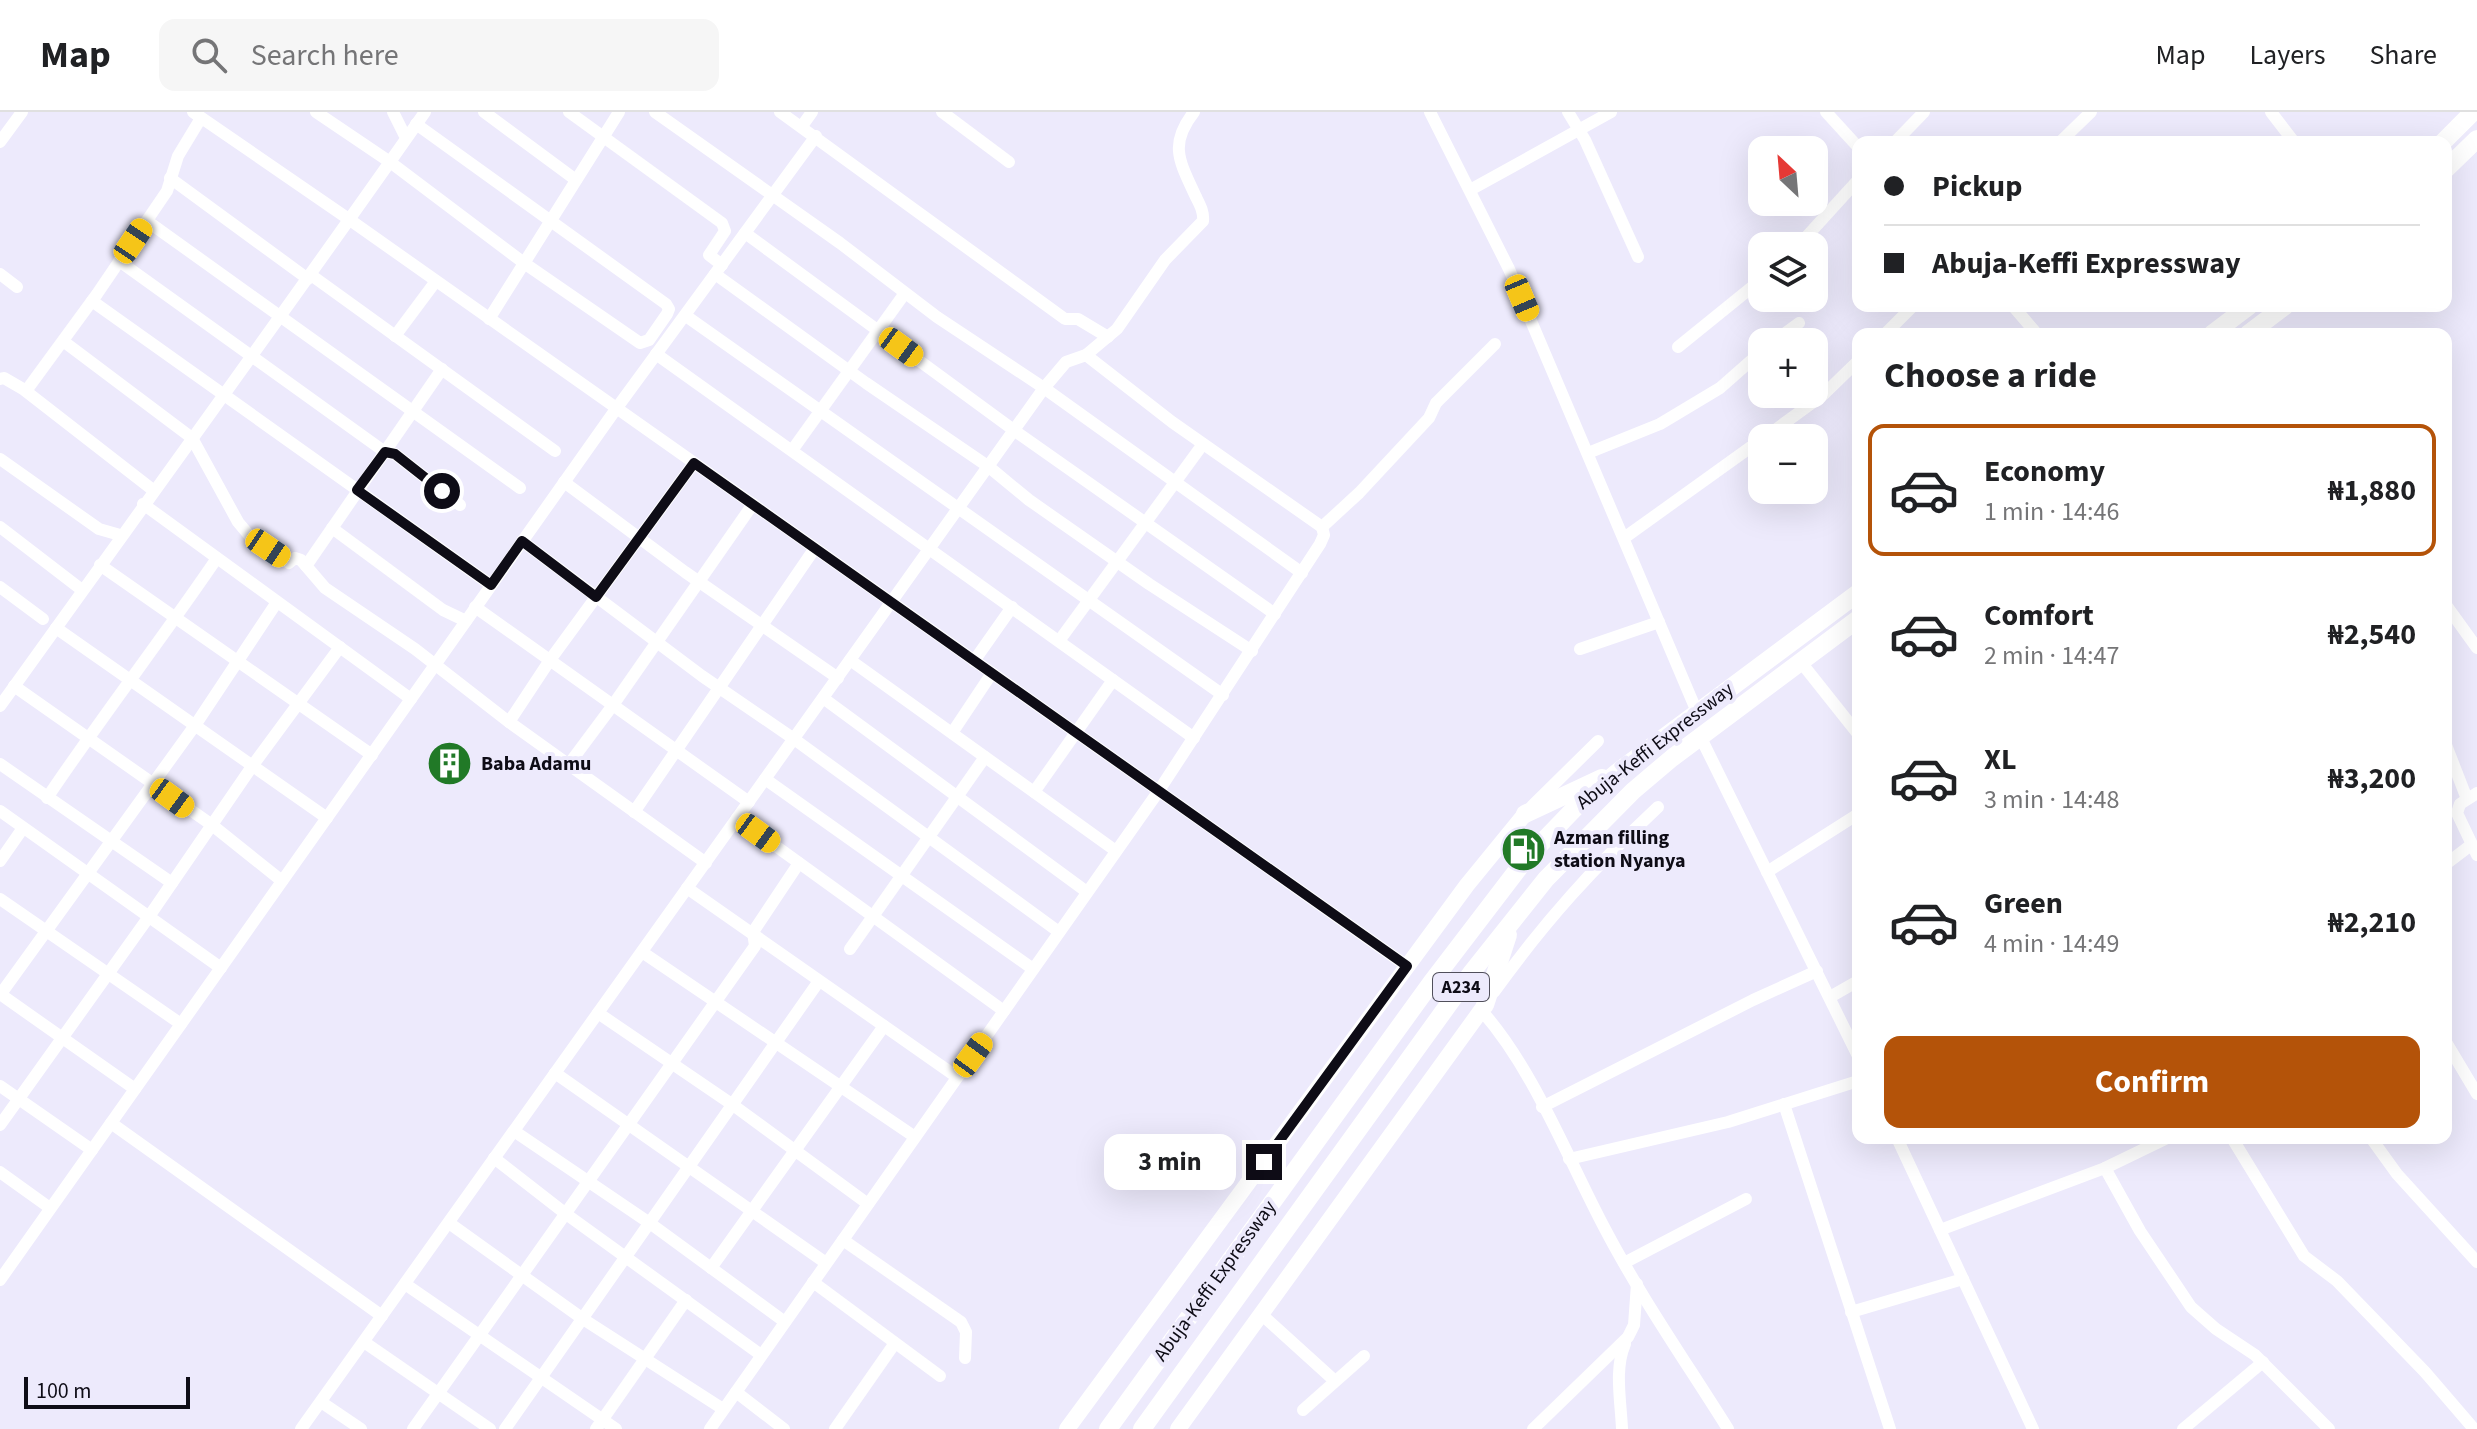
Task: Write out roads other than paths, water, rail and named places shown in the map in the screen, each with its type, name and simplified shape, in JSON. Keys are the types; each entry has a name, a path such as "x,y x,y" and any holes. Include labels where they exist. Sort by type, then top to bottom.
{"highway":[{"path":"2449,136 2473,112"},
{"path":"2452,163 2477,139"},
{"path":"2220,328 2241,312"},
{"path":"2256,328 2277,312"},
{"name":"Abuja-Keffi Expressway","path":"1108,1429 1489,906 1545,839 1577,806 1619,771 1852,597"},
{"name":"Abuja-Keffi Expressway","path":"1142,1429 1472,972 1519,912 1585,838 1633,791 1700,736 1852,623"},
{"path":"1525,814 1619,771"},
{"path":"1483,1007 1504,944 1519,912"}],"main road":[{"name":"Abuja-Keffi Expressway","path":"1067,1429 1467,885 1525,814"},
{"path":"1178,1429 1483,1007"}],"street":[{"path":"0,142 22,112"},
{"path":"316,112 640,343 649,340 667,314 669,309 666,304 416,124"},
{"path":"393,112 406,138"},
{"path":"0,706 120,535 310,277 425,112"},
{"path":"484,112 576,180"},
{"path":"569,112 725,226 725,231 709,255 719,269 849,372 989,467 1029,500 1118,562 1252,651"},
{"path":"489,319 619,112"},
{"path":"655,112 1302,573"},
{"path":"780,112 1065,319 1078,319 1108,337"},
{"path":"802,126 812,112"},
{"path":"942,112 1009,162"},
{"path":"301,1429 1044,388 1066,362 1086,355 1117,329 1165,260 1203,221 1202,208 1179,160 1181,129 1194,112"},
{"path":"1430,112 1509,269 1697,712"},
{"path":"1568,112 1585,140 1638,257"},
{"path":"1470,190 1611,112"},
{"path":"1826,112 1852,140"},
{"path":"1901,136 1924,112"},
{"path":"2066,136 2091,112"},
{"path":"2271,112 2289,136"},
{"path":"26,391 167,191 178,156 197,115 1407,966"},
{"path":"0,1280 616,409 816,136"},
{"path":"170,178 555,451"},
{"path":"1811,232 1852,187"},
{"path":"147,221 520,488"},
{"path":"745,233 1015,431 1275,614"},
{"path":"119,261 385,452 395,454 460,505"},
{"path":"0,274 17,287"},
{"path":"395,336 436,281"},
{"path":"1678,347 1748,290"},
{"path":"793,449 905,293"},
{"path":"92,301 491,585"},
{"path":"1891,328 1907,312"},
{"path":"2018,312 2032,328"},
{"path":"686,316 1087,602 1223,695"},
{"path":"1792,328 1799,323"},
{"path":"63,341 192,438 238,522 248,534 289,563 295,558 301,560 325,588 706,863"},
{"path":"1322,527 1359,493 1429,418 1436,403 1495,344"},
{"path":"656,354 1194,738"},
{"path":"710,1429 1158,792 1252,651 1324,535 1322,527 1203,444 1086,355"},
{"path":"1588,453 1660,424 1720,388 1748,363"},
{"path":"1783,424 1823,395 1852,367"},
{"path":"306,566 442,369"},
{"path":"0,379 4,378 26,391 153,490"},
{"path":"1059,641 1203,444"},
{"path":"1624,538 1748,450"},
{"path":"0,459 99,529 120,535"},
{"path":"509,722 550,660 694,463"},
{"path":"564,482 838,678"},
{"path":"143,504 411,699"},
{"path":"569,764 753,504"},
{"path":"0,527 82,590"},
{"path":"332,528 443,610 466,621"},
{"path":"522,541 719,688 1059,932"},
{"path":"634,812 815,548"},
{"path":"47,798 217,558"},
{"path":"100,565 372,755"},
{"path":"0,587 43,619"},
{"path":"135,1089 0,994 196,724 277,602"},
{"path":"475,607 749,802"},
{"path":"974,661 1012,607"},
{"path":"2452,613 2477,648"},
{"path":"1580,649 1659,622"},
{"path":"56,628 327,818"},
{"path":"0,1125 253,765 340,647"},
{"path":"850,660 1116,851"},
{"path":"1800,661 1852,726"},
{"path":"952,733 992,673"},
{"path":"1034,792 1113,680"},
{"path":"14,686 212,825 282,881"},
{"path":"823,698 1087,892"},
{"path":"1700,736 1852,1043"},
{"path":"1525,814 1598,741"},
{"path":"850,949 985,757"},
{"path":"2452,757 2472,796 2460,804 2457,813 2474,850 2452,861"},
{"path":"0,764 172,883"},
{"path":"765,779 1033,969"},
{"path":"1658,807 1601,860 1562,903 1483,1007 1542,1107 1624,1263 1728,1429"},
{"path":"0,811 221,968"},
{"path":"737,818 1004,1011"},
{"path":"1767,872 1852,818"},
{"path":"0,861 23,828"},
{"path":"413,1429 755,946 753,932 799,863"},
{"path":"687,888 957,1077"},
{"path":"0,899 45,933 181,1024"},
{"path":"642,952 915,1137"},
{"path":"1542,1107 1817,971"},
{"path":"505,1429 819,981"},
{"path":"1830,997 1852,984"},
{"path":"598,1013 733,1105 868,1204"},
{"path":"711,1268 884,1026"},
{"path":"2452,1051 2475,1087"},
{"path":"555,1073 826,1263"},
{"path":"1569,1159 1698,1129 1852,1083"},
{"path":"0,1086 92,1150"},
{"path":"1784,1104 1890,1429"},
{"path":"111,1123 382,1316"},
{"path":"514,1131 651,1224 785,1322"},
{"path":"1900,1144 2033,1429"},
{"path":"1940,1230 2105,1168 2155,1144"},
{"path":"2236,1144 2304,1256 2337,1281 2425,1372 2474,1429"},
{"path":"2375,1144 2397,1174 2477,1262"},
{"path":"494,1158 761,1355"},
{"path":"2105,1168 2140,1231 2191,1307 2263,1362 2329,1429"},
{"path":"0,1172 50,1208"},
{"path":"1624,1263 1746,1199"},
{"path":"449,1223 583,1319 723,1409"},
{"path":"843,1240 961,1322 966,1332 965,1358"},
{"path":"1851,1312 1963,1279"},
{"path":"813,1282 940,1376"},
{"path":"405,1284 541,1378 600,1424 616,1429"},
{"path":"1622,1429 1620,1354 1634,1325 1637,1284"},
{"path":"600,1424 686,1300"},
{"path":"1261,1314 1335,1381"},
{"path":"1533,1429 1628,1337"},
{"path":"364,1342 490,1429"},
{"path":"835,1429 895,1343"},
{"path":"1303,1410 1364,1356"},
{"path":"2183,1429 2263,1362"},
{"path":"736,1392 784,1429"},
{"path":"321,1402 361,1429"}],"place":[{"name":"Baba Adamu","path":"450,764"},
{"name":"Azman filling station Nyanya","path":"1523,849"}]}
